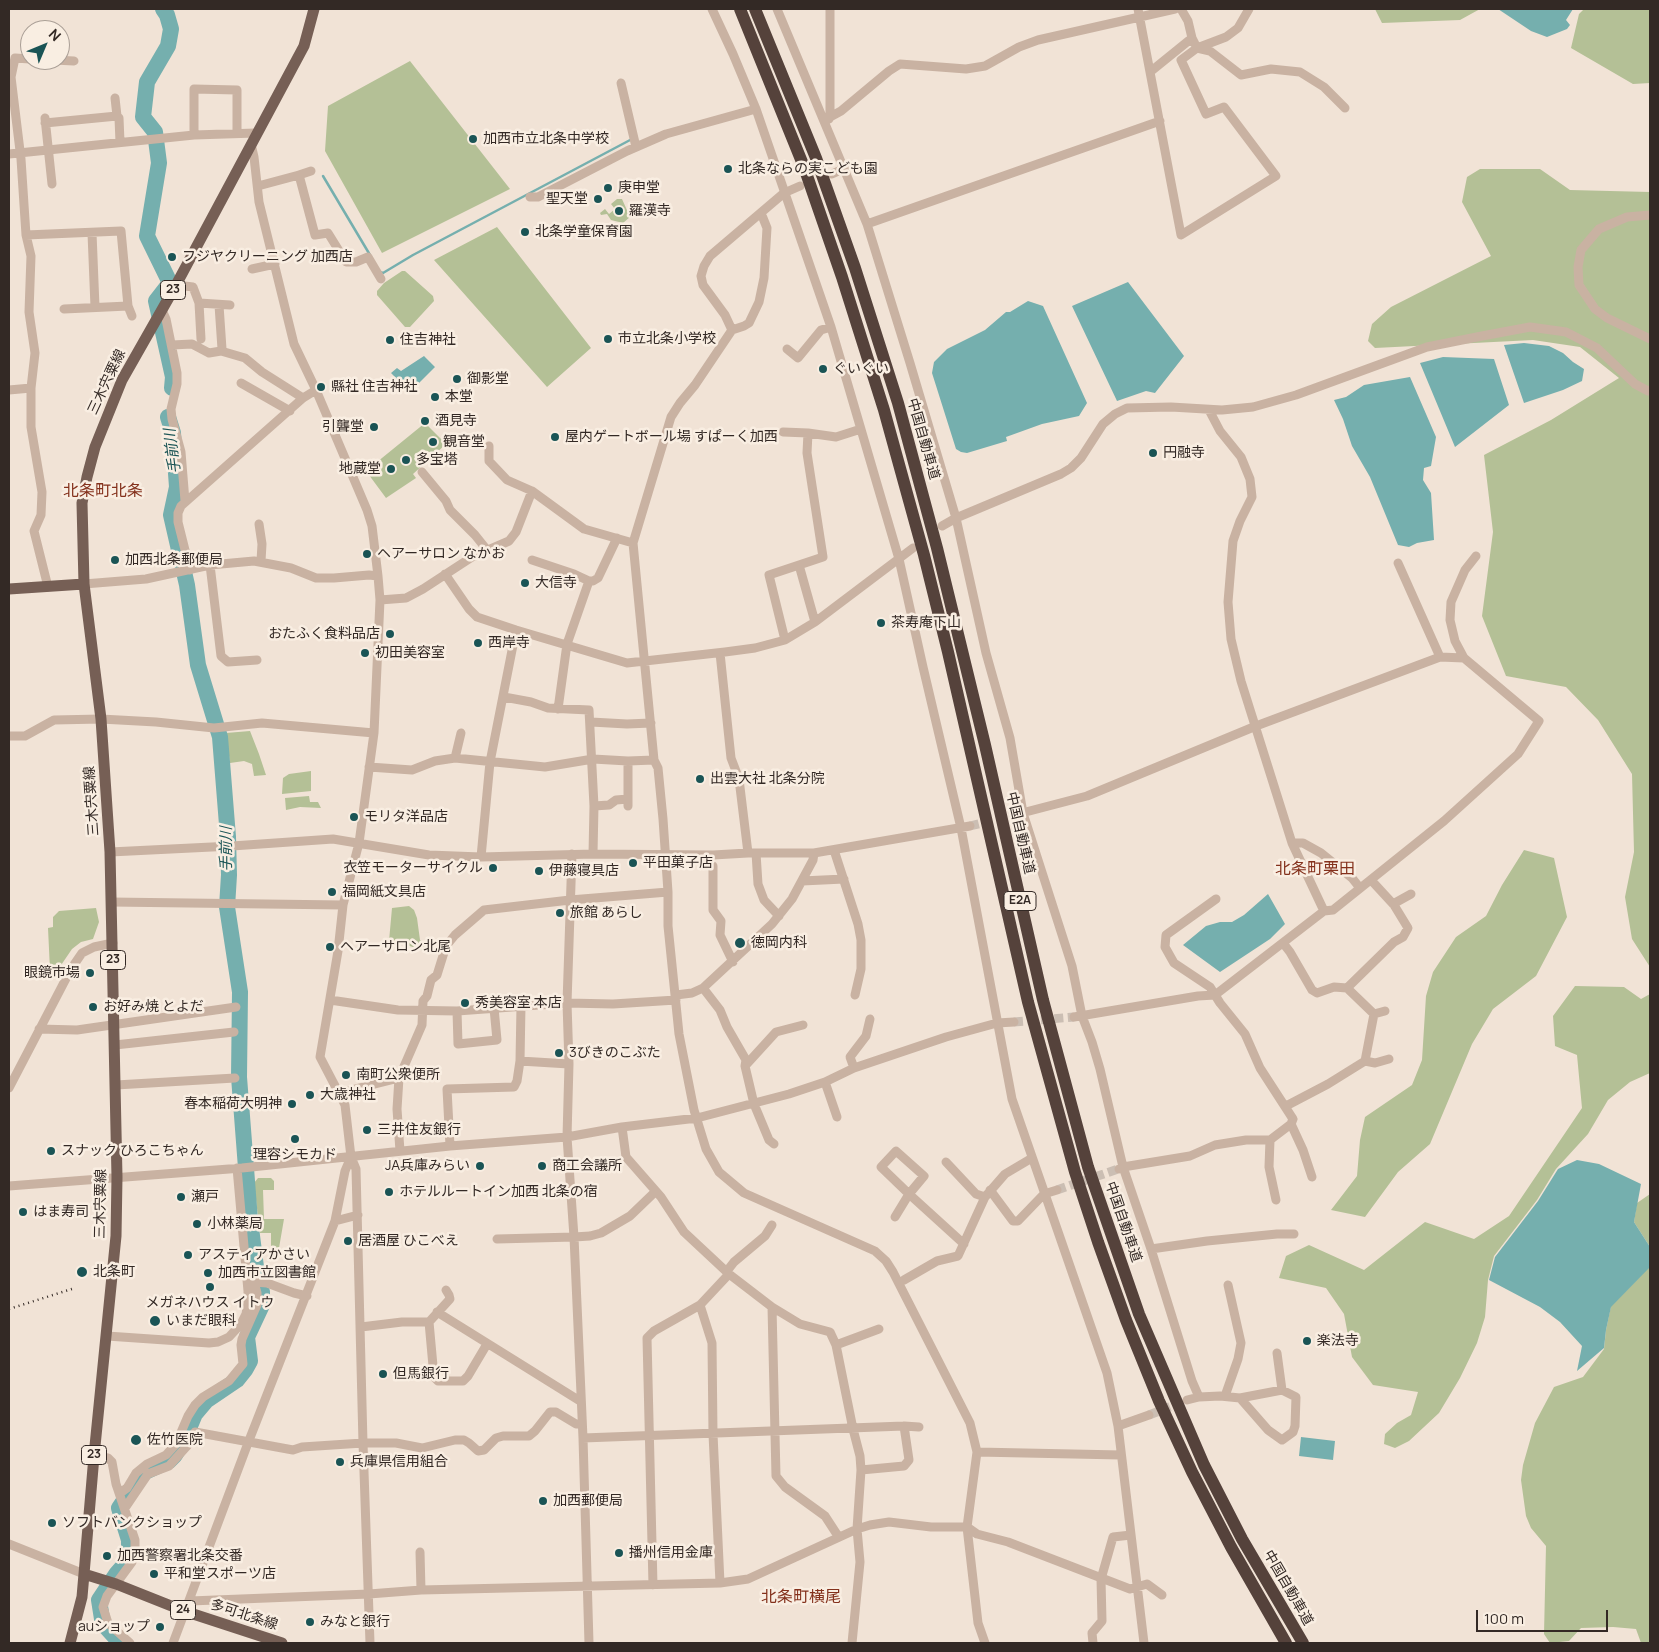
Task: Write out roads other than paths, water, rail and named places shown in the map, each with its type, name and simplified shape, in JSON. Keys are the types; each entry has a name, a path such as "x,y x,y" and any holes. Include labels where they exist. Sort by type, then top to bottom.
{"highway":[{"name":"E2A","path":"740,9 792,136 842,277 884,410 922,545 1028,1002 1081,1190 1126,1320 1159,1401 1192,1472 1231,1547 1286,1643"},
{"name":"中国自動車道","path":"755,9 796,108 855,268 898,403 981,727 1043,1000 1088,1168 1139,1314 1200,1456 1242,1539 1304,1643"}],"main road":[{"name":"三木宍粟線","path":"70,1643 82,1597 116,1236 117,1177 110,852 101,719 84,584 82,503 95,447 122,380 176,285 304,46 314,9"},
{"path":"9,589 84,584"},
{"name":"多可北条線","path":"84,1574 187,1606 282,1643"}],"street":[{"path":"712,9 756,109 831,327 899,559 923,667 966,827 997,1023 1012,1099 1107,1373 1118,1426 1144,1643"},
{"path":"777,9 828,120 867,224 956,518 984,644 1010,738 1020,814 1072,966 1078,1016 1092,1042 1100,1069 1120,1168 1151,1249 1199,1397"},
{"path":"828,120 830,9"},
{"path":"828,120 900,64 966,70 985,66 1019,46 1038,40 1139,13 1176,9"},
{"path":"1181,9 1188,21 1192,38 1197,48"},
{"path":"1139,13 1181,235 1276,176 1224,107 1206,114 1180,60 1197,48 1226,37 1238,28 1249,9"},
{"path":"1150,72 1192,38"},
{"path":"1197,48 1210,51 1241,75 1272,69 1300,72 1324,87 1345,108"},
{"path":"20,58 15,58 10,77 20,153 26,234 31,256 29,312 34,344 31,427 42,492 41,515 34,531 48,587"},
{"path":"70,61 74,61"},
{"path":"621,83 636,147"},
{"path":"194,135 194,89 236,90 237,133"},
{"path":"115,98 117,116 119,118 120,142"},
{"path":"530,197 538,197 636,147 666,134 756,109"},
{"path":"52,184 45,120 117,116"},
{"path":"867,224 1160,121"},
{"path":"9,154 194,135 256,133"},
{"path":"251,144 259,202 294,344 316,390 370,518 376,548 380,600 374,733 359,843 343,905 320,1057 345,1105 351,1157 356,1169 370,1643"},
{"path":"832,174 845,168"},
{"path":"258,186 311,171"},
{"path":"299,175 314,235 328,233 346,262 356,262 368,257 381,279"},
{"path":"732,330 725,315 703,285 701,276 704,266 710,256 784,193 800,186"},
{"path":"761,213 766,228 764,278 759,302 749,323 732,330 671,417 633,543 654,760 658,768 668,892 668,926 683,1060 694,1110 706,1149 719,1172 744,1193 875,1251 886,1261 893,1272 970,1423 976,1452 967,1527 978,1622 985,1643"},
{"path":"1650,216 1626,217 1599,229 1581,250 1578,267 1579,285 1595,309 1607,318 1650,339"},
{"path":"26,234 121,231 128,306 132,316"},
{"path":"92,233 95,307"},
{"path":"252,269 275,264"},
{"path":"176,285 193,286 199,303 201,339"},
{"path":"199,303 230,305"},
{"path":"219,305 222,349"},
{"path":"64,309 128,306"},
{"path":"162,310 172,345 177,373 177,384 171,409 181,452 185,501"},
{"path":"787,349 798,358 821,330 831,327"},
{"path":"942,526 956,518 1071,468 1081,458 1104,424 1115,414 1127,408 1171,407 1208,410 1253,407 1296,395 1427,347 1530,327 1566,332 1597,348 1635,384 1648,391 1650,390"},
{"path":"172,345 192,344 209,353 222,352 245,358 262,372 304,398"},
{"path":"241,383 290,411"},
{"path":"9,390 31,388"},
{"path":"186,571 178,522 178,513 185,501 304,398 316,390"},
{"path":"1208,410 1220,431 1240,457 1250,479 1252,497 1240,520 1233,541 1228,602 1231,639 1241,681 1292,843 1324,911"},
{"path":"783,432 836,436 861,429"},
{"path":"785,640 769,575 823,557 807,453 808,433"},
{"path":"489,446 490,461 507,480 532,490 584,529 633,543"},
{"path":"422,472 446,501 450,510 487,550"},
{"path":"380,600 406,598 472,557 508,541 516,532 532,490"},
{"path":"259,524 262,544 261,561"},
{"path":"532,560 593,581 598,578 616,538"},
{"path":"445,574 469,609 477,617 627,663 755,648 785,640 814,622 913,548"},
{"path":"1078,1016 1198,996 1215,995 1324,911 1333,910 1371,880 1444,821 1518,754 1539,721 1464,658 1455,640 1450,620 1451,602 1466,570 1476,556"},
{"path":"84,584 146,579 210,565 261,561 291,568 316,578 378,576"},
{"path":"1398,564 1440,657"},
{"path":"210,565 221,656 228,662 257,660"},
{"path":"799,565 814,622"},
{"path":"558,709 567,644 589,581"},
{"path":"481,857 490,762 516,630"},
{"path":"720,653 731,758 739,779 758,884 764,900 779,916"},
{"path":"1020,814 1092,794 1256,726 1440,657 1464,658"},
{"path":"504,697 548,708 589,710 593,759 593,854"},
{"path":"9,736 25,736 54,720 101,719 217,728 262,723 374,733"},
{"path":"591,722 651,723"},
{"path":"455,758 462,733"},
{"path":"370,767 412,770 434,761 455,758 545,767 593,759 654,760"},
{"path":"594,806 609,805 616,800 628,802 628,760"},
{"path":"110,852 333,838 428,856 814,854 966,827"},
{"path":"1292,843 1303,844 1321,852 1352,878 1360,888"},
{"path":"834,850 858,924 861,940 861,969 856,995"},
{"path":"572,854 567,1003 569,1064 567,1137 574,1237 583,1438 589,1643"},
{"path":"330,1000 398,1010 457,1011 567,1003 613,1004 676,998 703,988 756,941 792,899 813,860 814,854"},
{"path":"713,866 713,910 721,921 720,935 733,962"},
{"path":"802,881 844,879"},
{"path":"1283,943 1312,990 1317,993 1334,988 1347,988 1407,932 1408,928 1393,904 1371,880"},
{"path":"400,1151 397,1109 399,1078 422,1025 423,1001 427,996 431,980 437,975 446,946 455,936 484,910 570,900 668,892"},
{"path":"1393,904 1411,894"},
{"path":"1120,1168 1190,1156 1215,1145 1246,1140 1270,1140 1291,1124 1293,1120 1286,1106 1260,1068 1245,1034 1220,1004 1210,987 1174,963 1164,947 1166,935 1216,898"},
{"path":"111,902 343,905"},
{"path":"9,1088 71,968 82,953 94,947 113,943"},
{"path":"703,988 720,1010 727,1027 746,1060 745,1066 754,1104 769,1140 774,1144"},
{"path":"1347,988 1374,1014"},
{"path":"450,1146 447,1089 514,1087 517,1082 520,1061 521,1006"},
{"path":"39,1029 78,1030 236,1007"},
{"path":"457,1011 458,1044 497,1040 494,1008"},
{"path":"1374,1014 1385,1011"},
{"path":"1365,1061 1374,1014"},
{"path":"854,1068 850,1057 866,1036 870,1019"},
{"path":"9,1186 237,1168 450,1146 567,1137 622,1127 697,1118 789,1094 825,1082 854,1068 946,1037 997,1023 1014,1022"},
{"path":"745,1066 776,1032 803,1025"},
{"path":"115,1045 234,1032"},
{"path":"1286,1106 1365,1061 1375,1063 1389,1059"},
{"path":"520,1061 569,1064"},
{"path":"116,1085 235,1078"},
{"path":"339,1093 399,1078"},
{"path":"825,1082 837,1117"},
{"path":"1291,1124 1304,1150 1312,1177"},
{"path":"622,1127 626,1157 656,1191 684,1232 728,1273 772,1307 800,1324 830,1332 836,1345 860,1456 861,1470 857,1529 860,1562 852,1643"},
{"path":"1270,1140 1269,1166 1276,1200"},
{"path":"895,1217 909,1194 924,1176 896,1151 881,1167 909,1194 964,1244"},
{"path":"173,1643 248,1443 335,1221 345,1171 351,1157"},
{"path":"904,1280 937,1261 958,1256 987,1194 1005,1174 1032,1158"},
{"path":"946,1162 976,1194 987,1194 1013,1221 1018,1221 1044,1194 1057,1190"},
{"path":"107,1336 209,1343 218,1342 228,1337 240,1324 246,1314 248,1291 237,1168"},
{"path":"497,1239 574,1237 601,1233 630,1216 656,1191"},
{"path":"335,1221 358,1215"},
{"path":"653,1585 646,1338 654,1331 700,1305 728,1273 734,1262 765,1236 772,1225"},
{"path":"1151,1249 1207,1241 1294,1234"},
{"path":"120,1493 127,1488 136,1473 148,1464 166,1455 176,1444 195,1405 203,1397 229,1381 243,1364 242,1339 257,1305 257,1293 254,1282 264,1282 307,1296"},
{"path":"1225,1396 1238,1358 1240,1343 1228,1284"},
{"path":"446,1290 450,1295 450,1300 429,1322 434,1377 438,1381 463,1381 487,1344"},
{"path":"700,1305 712,1342 713,1434 720,1583"},
{"path":"772,1307 776,1476 797,1497 825,1516 838,1536"},
{"path":"437,1312 580,1401"},
{"path":"361,1327 402,1322 429,1322"},
{"path":"836,1345 878,1329"},
{"path":"1277,1353 1282,1390"},
{"path":"1187,1400 1199,1397 1225,1396 1240,1398 1282,1390 1296,1397 1293,1432 1282,1440 1268,1430 1240,1398"},
{"path":"125,1508 148,1474 169,1466 188,1446 194,1432 293,1450 302,1447 363,1443 396,1444 422,1448 455,1440 464,1440 478,1451 484,1450 496,1438 503,1436 529,1436 550,1412 556,1412 576,1424 581,1424"},
{"path":"1118,1426 1149,1415"},
{"path":"861,1470 904,1466 909,1460 904,1426"},
{"path":"583,1438 919,1427"},
{"path":"976,1452 1121,1456"},
{"path":"94,1456 108,1458 112,1462 116,1484 134,1534 135,1552 132,1562 107,1596 103,1607 108,1623 130,1643"},
{"path":"187,1606 422,1590 720,1583 748,1579 838,1536 870,1525 889,1522 931,1527 967,1527 977,1534 1008,1542 1130,1589 1147,1584 1162,1595"},
{"path":"1093,1643 1092,1633 1102,1621 1101,1579 1113,1536 1131,1535"},
{"path":"9,1544 84,1574"},
{"path":"420,1552 422,1590"}],"water":[{"path":"1498,9 1573,9 1566,20 1570,25 1567,29 1547,37 1531,31"},
{"path":"1128,282 1184,356 1155,393 1146,391 1117,401 1072,306"},
{"path":"1028,301 1043,306 1087,403 1079,416 1042,424 1006,437 1007,441 967,453 961,452 956,449 932,373 934,362 947,349 985,330 1006,312 1010,312"},
{"path":"1524,343 1549,346 1563,353 1584,369 1582,381 1563,390 1524,403 1504,345"},
{"path":"424,356 435,367 410,392 391,373 397,368 401,371"},
{"path":"1443,357 1494,359 1509,405 1455,447 1420,363"},
{"path":"1410,377 1436,437 1431,466 1424,468 1423,480 1431,493 1434,540 1417,543 1409,547 1398,545 1370,477 1352,446 1334,400 1346,397 1364,385"},
{"path":"1268,894 1285,924 1270,939 1220,972 1183,945 1206,926 1220,922 1232,922 1244,915"},
{"path":"1577,1160 1599,1164 1641,1184 1634,1222 1650,1247 1650,1267 1611,1307 1604,1348 1577,1371 1582,1346 1560,1322 1540,1307 1489,1280 1495,1257 1538,1201 1558,1169"},
{"path":"1301,1437 1335,1441 1333,1460 1299,1456"}],"waterway":[{"name":"手前川","path":"163,9 171,29 168,46 147,82 143,117 155,132 159,163 147,236 170,283 156,301 173,377 172,388"},
{"path":"380,272 383,273 413,255 632,139"},
{"path":"323,176 370,255"},
{"name":"手前川","path":"124,1643 115,1637 105,1626 99,1600 125,1564 129,1553 129,1540 119,1508 145,1472 169,1461 175,1455 185,1438 195,1414 206,1401 237,1380 245,1370 250,1361 247,1337 262,1305 262,1292 257,1275 250,1220 239,1077 240,992 227,907 229,875 228,837 220,737 198,665 187,585 171,515 177,487 173,433 168,417"}],"tunnel":[{"path":"970,826 1018,814"},
{"path":"1014,1022 1074,1017"},
{"path":"1057,1190 1118,1169"},
{"path":"1149,1415 1182,1402"}],"railway":[{"path":"9,1309 75,1288"}],"place":[{"name":"加西市立北条中学校","path":"473,139"},
{"name":"北条ならの実こども園","path":"728,169"},
{"name":"庚申堂","path":"608,188"},
{"name":"聖天堂","path":"598,199"},
{"name":"羅漢寺","path":"619,211"},
{"name":"北条学童保育園","path":"525,232"},
{"name":"フジヤクリーニング 加西店","path":"172,257"},
{"name":"市立北条小学校","path":"608,339"},
{"name":"住吉神社","path":"390,340"},
{"name":"ぐいぐい","path":"823,369"},
{"name":"御影堂","path":"457,379"},
{"name":"縣社 住吉神社","path":"321,387"},
{"name":"本堂","path":"435,397"},
{"name":"酒見寺","path":"425,421"},
{"name":"引聾堂","path":"374,427"},
{"name":"屋内ゲートボール場 すぱーく加西","path":"555,437"},
{"name":"観音堂","path":"433,442"},
{"name":"円融寺","path":"1153,453"},
{"name":"多宝塔","path":"406,460"},
{"name":"地蔵堂","path":"391,469"},
{"name":"ヘアーサロン なかお","path":"367,554"},
{"name":"加西北条郵便局","path":"115,560"},
{"name":"大信寺","path":"525,583"},
{"name":"茶寿庵下山","path":"881,623"},
{"name":"おたふく食料品店","path":"390,634"},
{"name":"西岸寺","path":"478,643"},
{"name":"初田美容室","path":"365,653"},
{"name":"出雲大社 北条分院","path":"700,779"},
{"name":"モリタ洋品店","path":"354,817"},
{"name":"平田菓子店","path":"633,863"},
{"name":"衣笠モーターサイクル","path":"493,868"},
{"name":"伊藤寝具店","path":"539,871"},
{"name":"福岡紙文具店","path":"332,892"},
{"name":"旅館 あらし","path":"560,913"},
{"name":"徳岡内科","path":"740,943"},
{"name":"ヘアーサロン北尾","path":"330,947"},
{"name":"眼鏡市場","path":"90,973"},
{"name":"秀美容室 本店","path":"465,1003"},
{"name":"お好み焼 とよだ","path":"93,1007"},
{"name":"3びきのこぶた","path":"559,1053"},
{"name":"南町公衆便所","path":"346,1075"},
{"name":"大歳神社","path":"310,1095"},
{"name":"春本稲荷大明神","path":"292,1104"},
{"name":"三井住友銀行","path":"367,1130"},
{"name":"理容シモカド","path":"295,1139"},
{"name":"スナック ひろこちゃん","path":"51,1151"},
{"name":"JA兵庫みらい","path":"480,1166"},
{"name":"商工会議所","path":"542,1166"},
{"name":"ホテルルートイン加西 北条の宿","path":"389,1192"},
{"name":"瀬戸","path":"181,1197"},
{"name":"はま寿司","path":"23,1212"},
{"name":"小林薬局","path":"197,1224"},
{"name":"居酒屋 ひこべえ","path":"348,1241"},
{"name":"アスティアかさい","path":"188,1255"},
{"name":"北条町","path":"82,1272"},
{"name":"加西市立図書館","path":"208,1273"},
{"name":"メガネハウス イトウ","path":"210,1287"},
{"name":"いまだ眼科","path":"155,1321"},
{"name":"楽法寺","path":"1307,1341"},
{"name":"但馬銀行","path":"383,1374"},
{"name":"佐竹医院","path":"136,1440"},
{"name":"兵庫県信用組合","path":"340,1462"},
{"name":"加西郵便局","path":"543,1501"},
{"name":"ソフトバンクショップ","path":"52,1523"},
{"name":"播州信用金庫","path":"619,1553"},
{"name":"加西警察署北条交番","path":"107,1556"},
{"name":"平和堂スポーツ店","path":"154,1574"},
{"name":"みなと銀行","path":"310,1622"},
{"name":"auショップ","path":"160,1627"}],"district":[{"name":"北条町北条","path":"103,492"},
{"name":"北条町栗田","path":"1315,870"},
{"name":"北条町横尾","path":"801,1598"}]}
